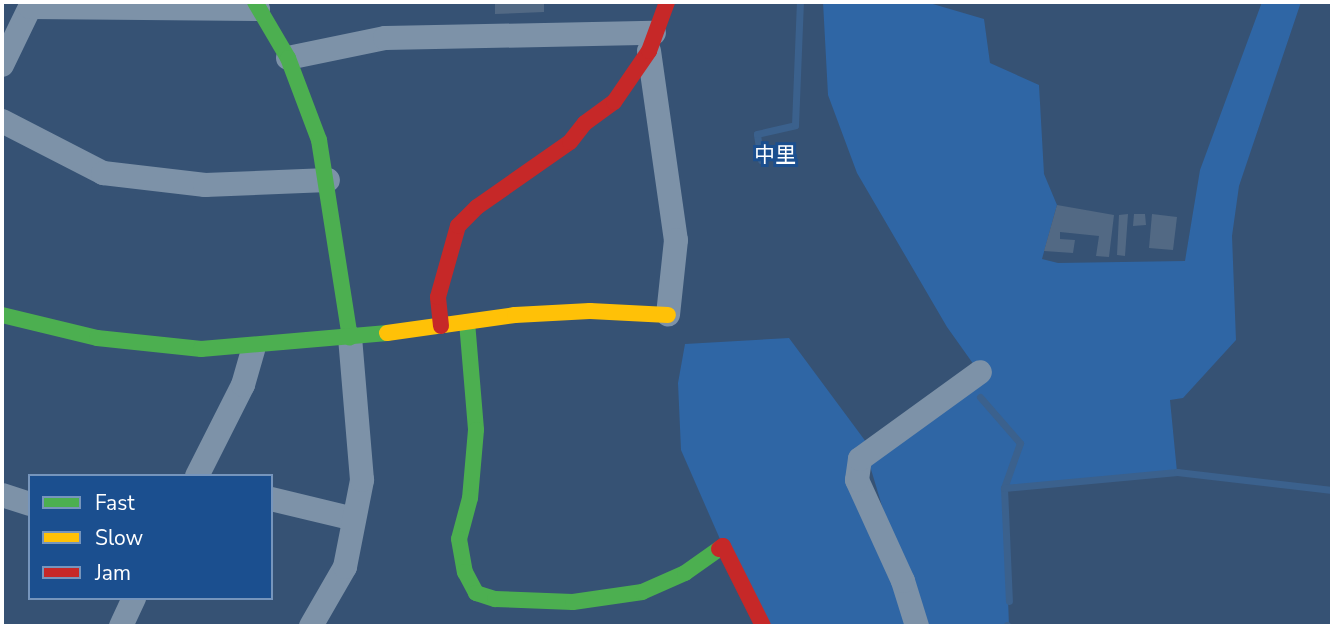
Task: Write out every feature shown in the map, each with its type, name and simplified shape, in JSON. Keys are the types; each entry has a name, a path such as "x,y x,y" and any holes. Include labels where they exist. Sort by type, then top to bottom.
{"street":[{"path":"441,326 438,297 458,226 477,207 570,142 585,123 614,102 651,42 667,2"},
{"path":"2,65 30,7 256,5 288,58 307,101 328,180 350,338 362,480 345,567 311,626"},
{"path":"288,58 385,38 651,42"},
{"path":"2,315 47,329 148,346 253,349 553,312 668,315 676,240 651,42"},
{"path":"2,121 103,173 205,185 328,180"},
{"path":"467,321 476,430 470,498 458,539 465,572 476,593 495,599 573,602 642,592 685,573 723,546 763,626"},
{"path":"198,474 243,385 253,349"},
{"path":"917,626 903,581 857,480 860,458 980,372"},
{"path":"2,495 28,503"},
{"path":"273,499 354,519"},
{"path":"121,626 133,600"}],"shaded area":[{"path":"823,2 926,2 984,19 990,63 1039,85 1044,174 1057,205 1042,259 1058,263 1185,261 1200,170 1262,2 1301,2 1239,186 1232,236 1236,340 1183,398 1170,400 1177,472 1004,488 1009,626 918,626 870,466 979,372 947,327 857,173 828,95"},
{"path":"789,338 872,450 860,459 917,626 763,626 723,546 681,450 678,383 685,344"}],"building":[{"path":"495,2 544,2 544,12 495,14"},
{"path":"1057,205 1114,215 1109,257 1096,256 1099,236 1060,232 1060,239 1075,240 1073,253 1044,251"},
{"path":"1128,214 1125,256 1117,255 1119,215"},
{"path":"1134,214 1145,214 1146,225 1133,226"},
{"path":"1152,214 1177,217 1173,250 1149,248"}],"waterway":[{"path":"761,160 757,134 795,125 800,2"},
{"path":"980,397 1020,443 1004,488 1009,601"},
{"path":"1004,488 1177,472 1332,490"}],"traffic: fast":[{"path":"255,2 288,58 319,140 350,338"},
{"path":"2,315 97,338 201,349 387,333"},
{"path":"467,322 476,430 470,498 459,539 465,572 476,593 495,599 573,602 642,592 685,573 719,549"}],"traffic: slow":[{"path":"387,333 515,315 590,311 668,315"}],"traffic: jam":[{"path":"441,326 438,297 458,226 477,207 570,142 585,123 614,102 649,51 667,2"},
{"path":"719,549 723,546 763,626"}],"district":[{"name":"中里","path":"775,155"}]}
